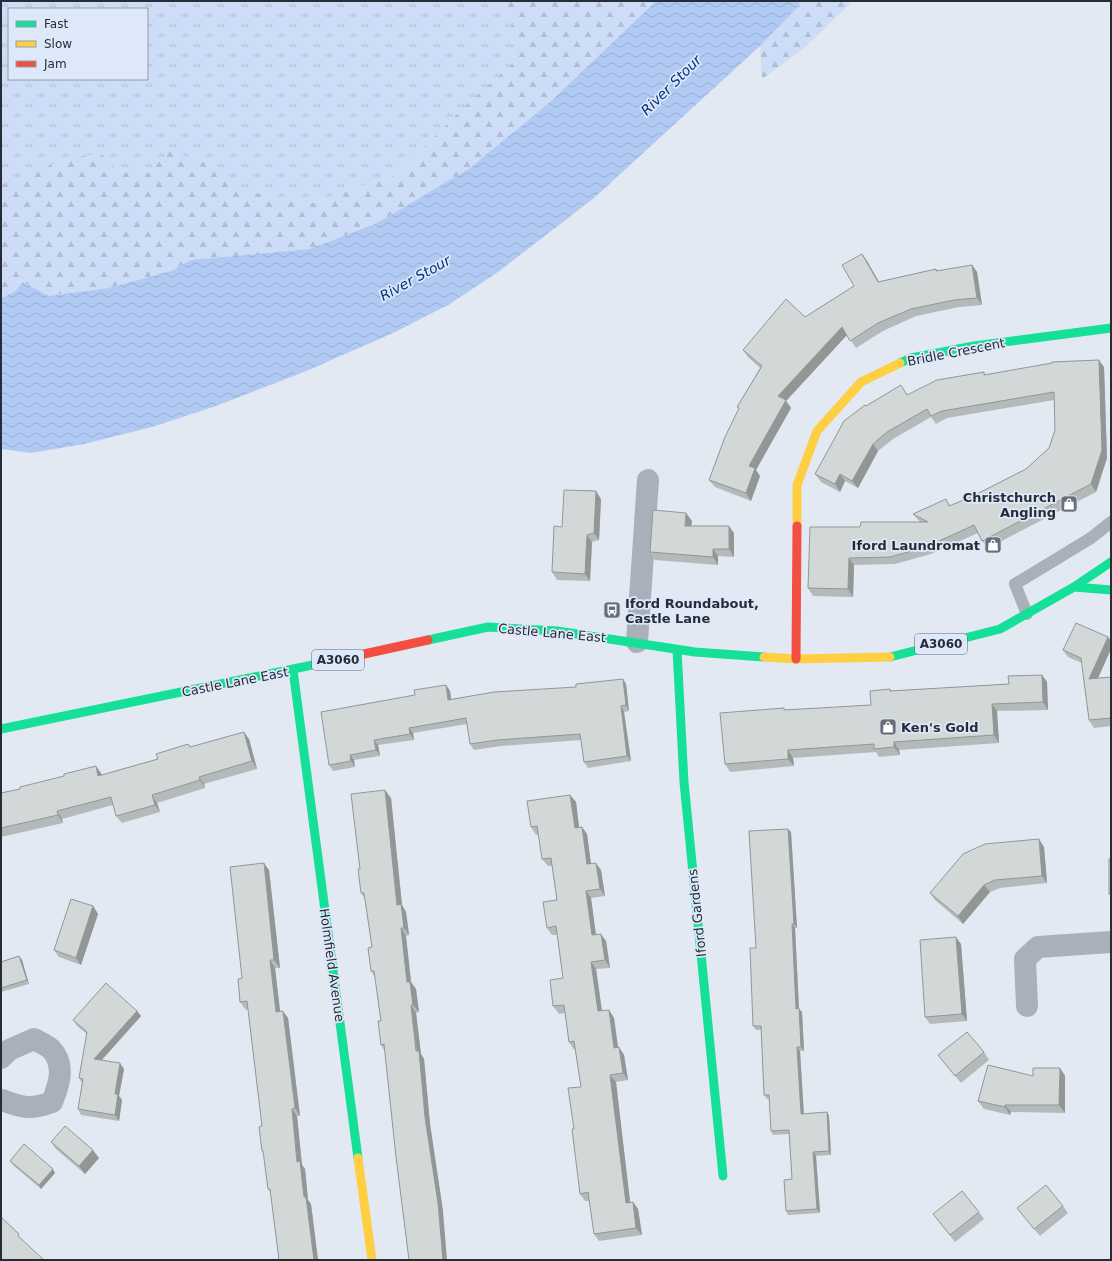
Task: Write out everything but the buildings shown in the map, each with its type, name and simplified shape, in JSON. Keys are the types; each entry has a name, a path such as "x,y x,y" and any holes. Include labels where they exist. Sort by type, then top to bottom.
{"street":[{"name":"Bridle Crescent","path":"796,659 797,485 817,431 861,382 911,358 974,346 1111,328"},
{"path":"637,642 648,480"},
{"name":"Castle Lane East","path":"1,729 293,670 488,627 557,631 637,642 677,650 796,659 888,658 1000,629 1074,587 1111,562"},
{"path":"1074,587 1111,590"},
{"name":"Iford Gardens","path":"677,650 684,782 723,1176"},
{"name":"Holmfield Avenue","path":"293,670 372,1260"},
{"path":"1027,1006 1025,959 1038,947 1111,942"},
{"path":"1,1058 9,1050 34,1039 51,1049 61,1067 60,1083 52,1102 38,1108 21,1108 2,1096"}],"lane":[{"path":"1027,614 1015,584 1091,538 1111,522"}],"green space":[{"path":"1,1 500,1 512,22 513,63 465,106 396,175 313,203 229,188 215,166 131,174 112,167 1,185"},
{"path":"500,1 656,1 550,102 470,168 377,223 310,249 191,260 171,271 108,288 49,296 23,282 14,292 1,298 1,185 66,159 101,153 116,168 132,173 148,173 169,151 216,166 229,188 314,203 396,175 465,106 513,63 512,22"},
{"path":"801,1 853,1 803,49 762,79 760,46 796,9"}],"water":[{"name":"River Stour","path":"656,1 801,1 796,9 760,46 594,198 498,272 448,305 391,334 304,372 216,406 152,427 84,444 31,453 1,449 1,298 14,292 23,282 49,296 108,288 171,271 191,260 310,249 377,223 470,168 550,102"}],"traffic: fast":[{"path":"900,363 911,358 974,346 1111,328"},
{"path":"890,657 1000,629 1074,587 1111,562"},
{"path":"1074,587 1111,590"},
{"path":"428,640 488,627 557,631 695,652 764,657"},
{"path":"677,650 684,782 723,1176"},
{"path":"1,729 332,661"},
{"path":"293,670 358,1158"}],"traffic: slow":[{"path":"797,526 797,485 817,431 861,382 900,363"},
{"path":"764,657 796,659 890,657"},
{"path":"358,1158 372,1260"}],"traffic: jam":[{"path":"796,659 797,526"},
{"path":"332,661 428,640"}],"place":[{"name":"Christchurch Angling","path":"1069,504"},
{"name":"Iford Laundromat","path":"993,545"},
{"name":"Iford Roundabout, Castle Lane","path":"612,610"},
{"name":"Ken's Gold","path":"888,727"}]}
